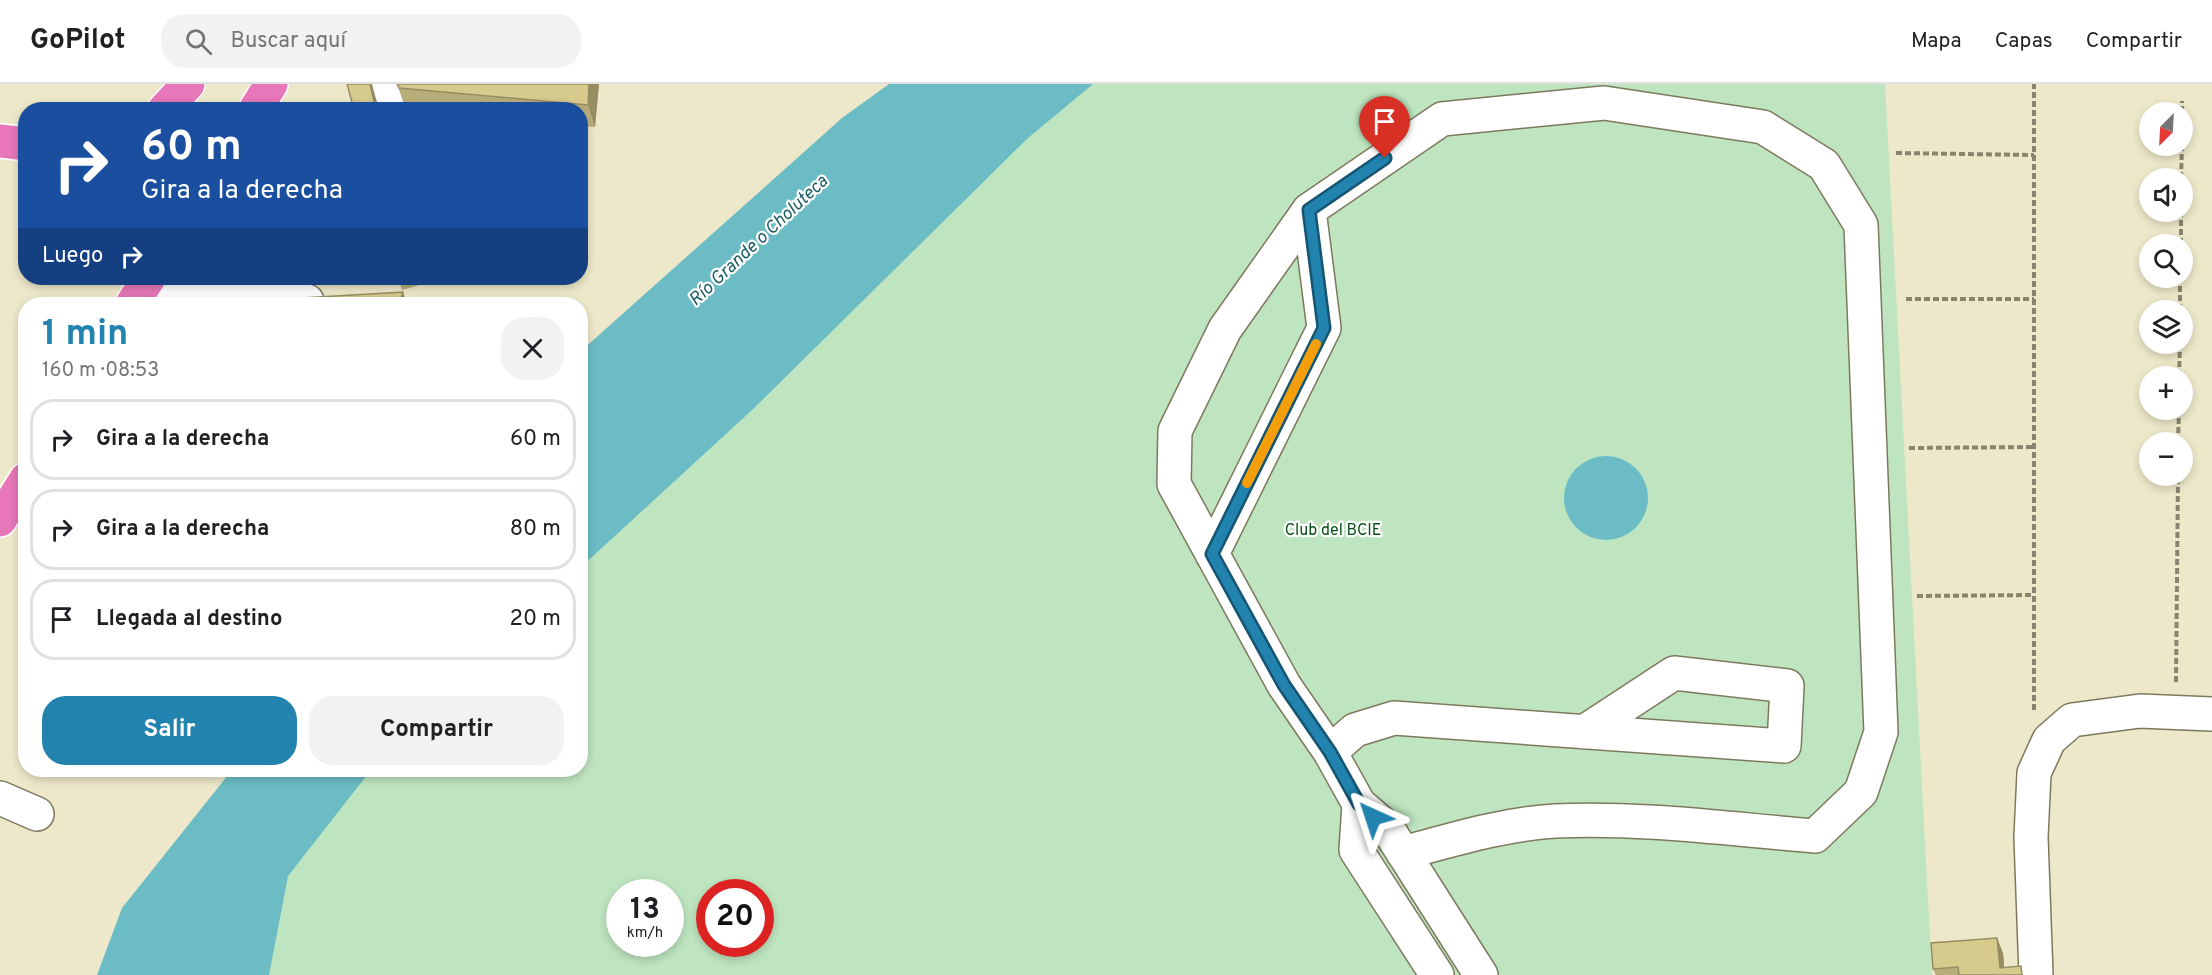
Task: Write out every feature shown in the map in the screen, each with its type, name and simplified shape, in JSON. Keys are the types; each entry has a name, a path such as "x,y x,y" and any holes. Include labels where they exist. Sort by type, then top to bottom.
{"highway":[{"path":"172,102 189,84"},
{"path":"260,102 271,84"},
{"path":"0,141 18,143"},
{"path":"11,514 18,498"}],"street":[{"path":"388,84 394,102"},
{"path":"1403,853 1470,836 1554,821 1638,822 1815,836 1861,792 1881,732 1861,225 1824,165 1763,127 1604,103 1442,119 1309,210 1225,329 1175,430 1174,484 1284,685 1330,752 1359,804 1388,829 1403,853 1481,975"},
{"path":"1212,554 1324,328 1309,210"},
{"path":"139,294 216,297"},
{"path":"1330,752 1355,730 1394,718 1584,732 1784,746 1786,686 1674,673 1584,732"},
{"path":"2036,975 2031,837 2034,773 2049,740 2072,720 2140,711 2212,714"},
{"path":"0,798 37,814"},
{"path":"1359,804 1356,850 1437,975"}],"path":[{"path":"2034,84 2034,714"},
{"path":"1896,153 2034,155"},
{"path":"1906,299 2034,299"},
{"path":"1909,448 2034,447"},
{"path":"2175,712 2178,486"},
{"path":"1917,596 2034,595"}],"green space":[{"name":"Club del BCIE","path":"1042,84 1885,84 1932,975 242,975 334,777 588,777 588,471"}],"water":[{"name":"Río Grande o Choluteca","path":"889,84 1093,84 1028,138 751,411 588,561 588,345 842,118"},
{"path":"1598,456 1614,456 1630,463 1641,474 1648,490 1645,514 1636,528 1614,540 1598,540 1582,533 1571,522 1564,506 1564,490 1571,474 1582,463"},
{"path":"226,777 366,777 288,876 269,975 97,975 122,908"}],"building":[{"path":"347,84 370,84 374,102 352,102"},
{"path":"397,84 589,84 588,105 588,102 555,102 399,88"},
{"path":"403,292 401,297 318,297"},
{"path":"1997,938 2000,968 2021,966 2022,975 1959,975 1958,967 1933,969 1931,943"}],"slow traffic":[{"path":"1247,483 1316,344"}],"route":[{"path":"1373,817 1359,804 1330,752 1284,685 1212,554 1324,328 1309,210 1385,158"}]}
